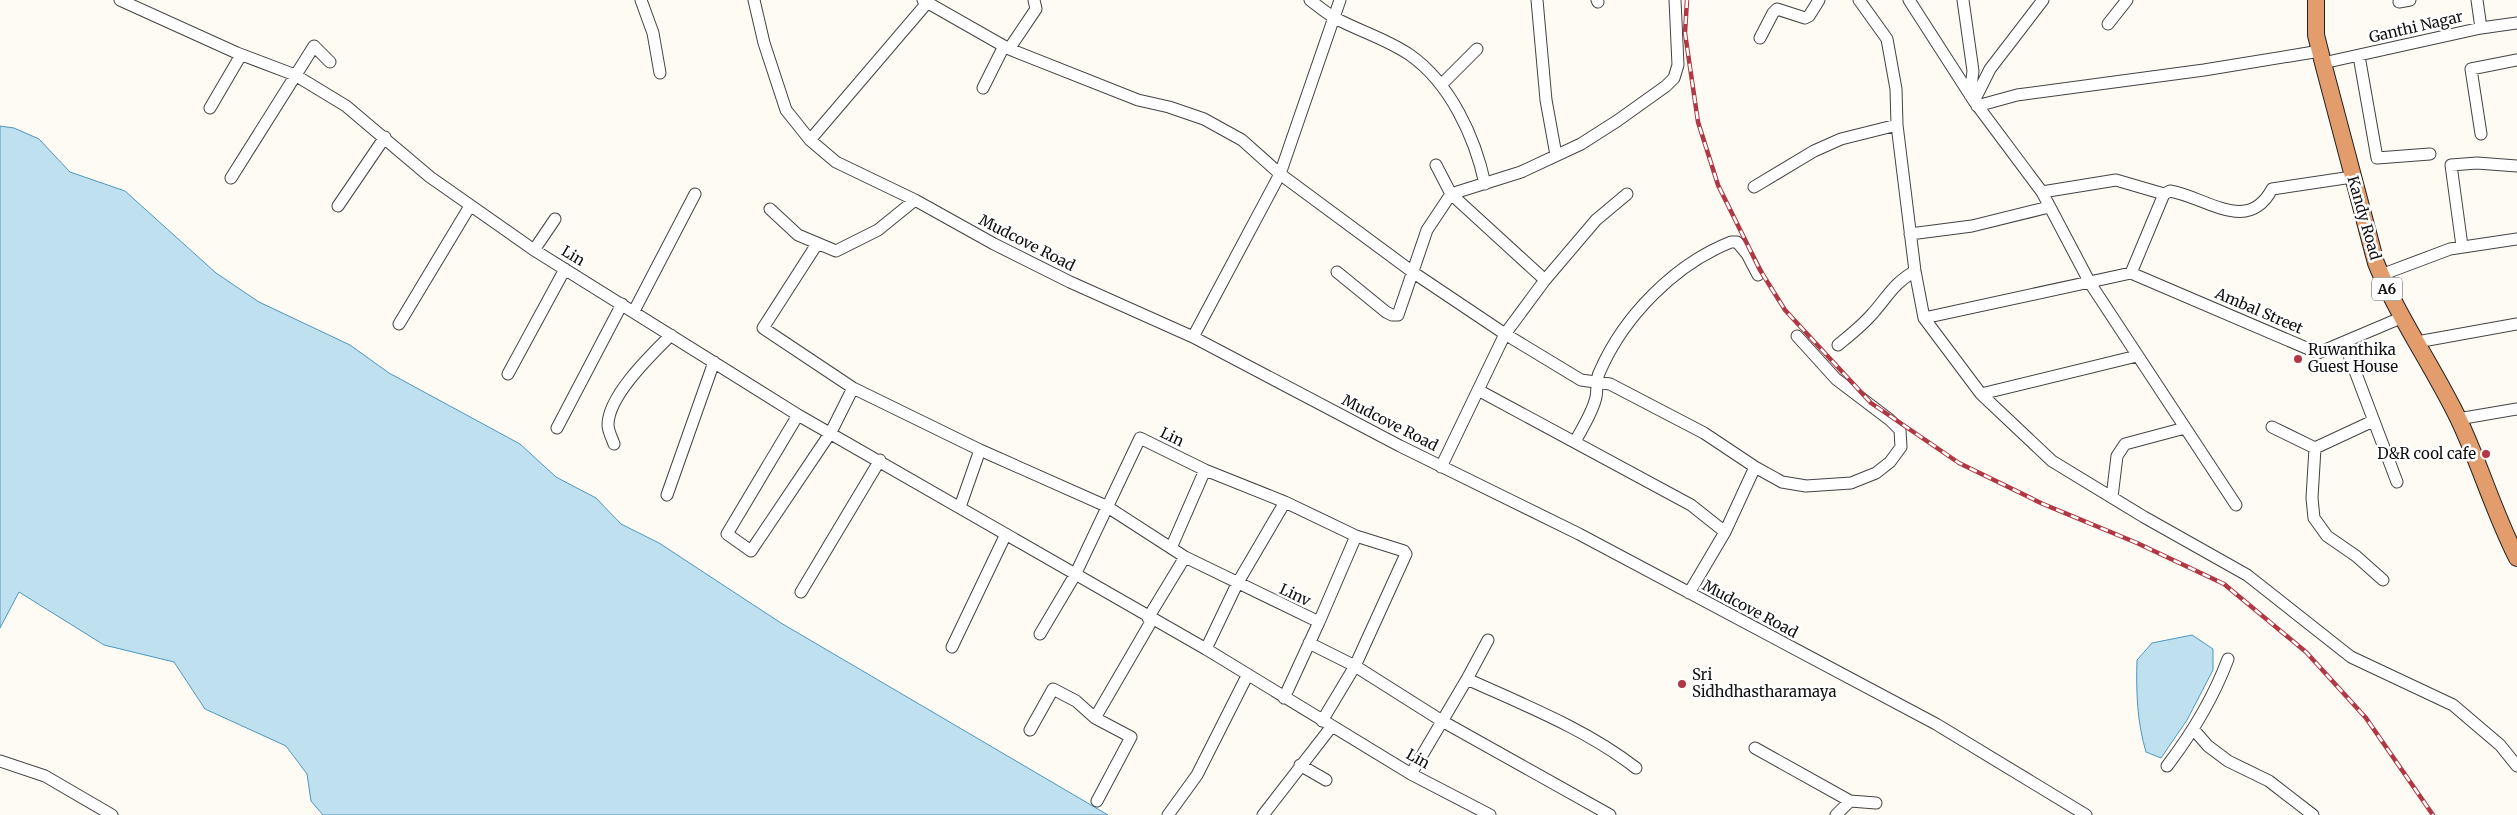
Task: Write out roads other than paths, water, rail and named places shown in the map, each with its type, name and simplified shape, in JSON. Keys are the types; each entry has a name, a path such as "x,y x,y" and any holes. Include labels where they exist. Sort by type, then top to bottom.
{"highway":[{"name":"Kandy Road","path":"2316,0 2315,24 2321,57 2370,246 2381,275 2402,317 2458,419 2501,525 2517,558"}],"street":[{"name":"Lin","path":"120,0 241,55 295,75 346,106 385,137 430,177 534,250 798,415 880,460 1150,619 1206,649 1247,676 1411,774 1490,815"},
{"path":"640,0 653,33 660,73"},
{"name":"Mudcove Road","path":"754,0 764,43 786,110 810,140 836,162 915,200 994,244 1070,282 1194,337 1441,466 1579,534 1936,724 2086,815"},
{"path":"984,88 1007,48 1036,9 1034,0"},
{"path":"1310,0 1334,18 1376,36 1410,55 1441,85 1460,116 1480,161 1485,184"},
{"path":"1194,337 1280,174 1340,0"},
{"path":"1537,0 1546,100 1556,155"},
{"path":"1337,272 1392,315 1398,314 1428,230 1451,194 1521,172 1581,144 1617,121 1666,86 1674,78 1678,65 1675,0"},
{"path":"1760,38 1773,12 1777,9 1805,18 1809,16 1819,0"},
{"path":"1859,0 1887,39 1896,89 1896,125 1910,234 1924,318 1981,394 2052,460 2112,497 2248,575 2351,657 2453,705 2500,745 2517,766"},
{"path":"1909,0 1973,101 2042,192 2090,283 2236,505"},
{"path":"1963,0 1973,71 1973,101"},
{"path":"1973,101 1990,69 2043,0"},
{"path":"2108,24 2127,0"},
{"path":"2477,0 2481,28"},
{"path":"810,140 925,2 1007,48 1138,100 1169,106 1204,119 1242,140 1280,174 1414,273 1505,334 1581,380 1616,386 1704,433 1755,467 1782,482 1793,485 1851,483 1876,473 1890,462 1901,447 1900,430 1890,420 1836,379 1797,336"},
{"name":"Ganthi Nagar","path":"1973,101 2204,70 2321,57 2359,56 2481,28 2517,23"},
{"path":"231,178 314,46 330,62"},
{"path":"1441,85 1477,49"},
{"path":"210,108 241,55"},
{"path":"2359,56 2377,158 2430,154"},
{"path":"2481,134 2470,69 2517,60"},
{"path":"1754,187 1814,151 1841,139 1896,125"},
{"path":"338,206 385,137"},
{"path":"2462,246 2451,165 2477,163 2517,166"},
{"path":"1436,165 1451,194 1545,280"},
{"path":"1924,318 2090,283 2131,272 2164,194 2170,191 2234,213 2246,212 2266,201 2272,189 2352,177"},
{"path":"2042,192 2116,180 2164,194"},
{"path":"634,312 695,194"},
{"path":"1441,466 1505,334 1545,280 1596,220 1627,194"},
{"path":"770,209 798,235 836,251 878,230 915,200"},
{"path":"399,324 470,206"},
{"path":"1910,234 1972,226 2050,207"},
{"path":"534,250 555,219"},
{"path":"2381,275 2462,246 2517,239"},
{"path":"1575,442 1595,400 1596,383 1607,357 1637,312 1664,285 1704,256 1728,243 1737,242 1747,254 1758,275"},
{"path":"817,244 763,328 853,388 980,450 1106,506 1185,557 1095,718"},
{"path":"508,374 565,269"},
{"path":"1838,345 1875,311 1886,294 1902,279 1915,271"},
{"name":"Ambal Street","path":"2131,272 2318,352 2402,317"},
{"path":"557,428 622,304"},
{"path":"2417,342 2517,324"},
{"path":"614,444 608,426 612,408 631,377 671,335"},
{"path":"2344,342 2397,482"},
{"path":"1981,394 2137,356"},
{"path":"667,495 714,362"},
{"path":"798,415 727,534 751,552 831,432 853,388"},
{"path":"1478,390 1691,505 1724,532"},
{"path":"2458,419 2517,409"},
{"path":"2315,448 2373,421"},
{"path":"2272,427 2315,448"},
{"path":"2112,497 2117,456 2125,444 2185,428"},
{"name":"Lin","path":"1040,634 1075,574 1140,438 1205,470 1284,502 1356,536 1406,553 1327,724 1300,765 1263,815"},
{"path":"2315,448 2312,498 2314,518 2327,536 2356,556 2383,580"},
{"path":"960,507 980,450"},
{"path":"801,592 880,460"},
{"path":"1689,593 1724,532 1755,467"},
{"path":"1171,548 1205,470"},
{"path":"1206,649 1237,584 1284,502"},
{"path":"952,647 1006,534"},
{"path":"1319,622 1356,536"},
{"name":"Linv","path":"1185,557 1237,584 1319,622 1284,698"},
{"path":"1411,774 1488,640"},
{"path":"1310,643 1355,666 1442,721 1610,815"},
{"path":"2167,766 2194,730 2216,692 2228,659"},
{"path":"1168,815 1197,775 1247,676"},
{"path":"1467,679 1541,713 1614,750 1636,768"},
{"path":"1030,730 1053,689 1076,701 1095,718 1131,737 1097,801"},
{"path":"2194,730 2208,746 2228,761 2269,781 2313,815"},
{"path":"1755,748 1850,801 1876,803"},
{"path":"0,761 46,776 112,815"},
{"path":"1300,765 1326,780"},
{"path":"1836,815 1850,801"}],"water":[{"path":"0,126 14,128 39,139 70,172 125,191 216,273 259,302 350,345 389,373 520,444 556,477 596,498 621,524 659,543 781,623 1108,815 323,815 311,801 307,774 286,746 205,709 174,662 104,645 19,592 0,628"},
{"path":"2192,635 2213,649 2213,670 2187,720 2161,758 2146,752 2143,741 2138,706 2137,660 2152,643"}],"railway":[{"path":"1687,0 1685,33 1698,122 1718,185 1760,270 1785,310 1871,403 1959,463 2043,504 2137,543 2224,584 2306,652 2366,718 2433,815"}],"place":[{"name":"Ruwanthika Guest House","path":"2298,359"},
{"name":"D&R cool cafe","path":"2486,454"},
{"name":"Sri Sidhdhastharamaya","path":"1682,684"}]}
